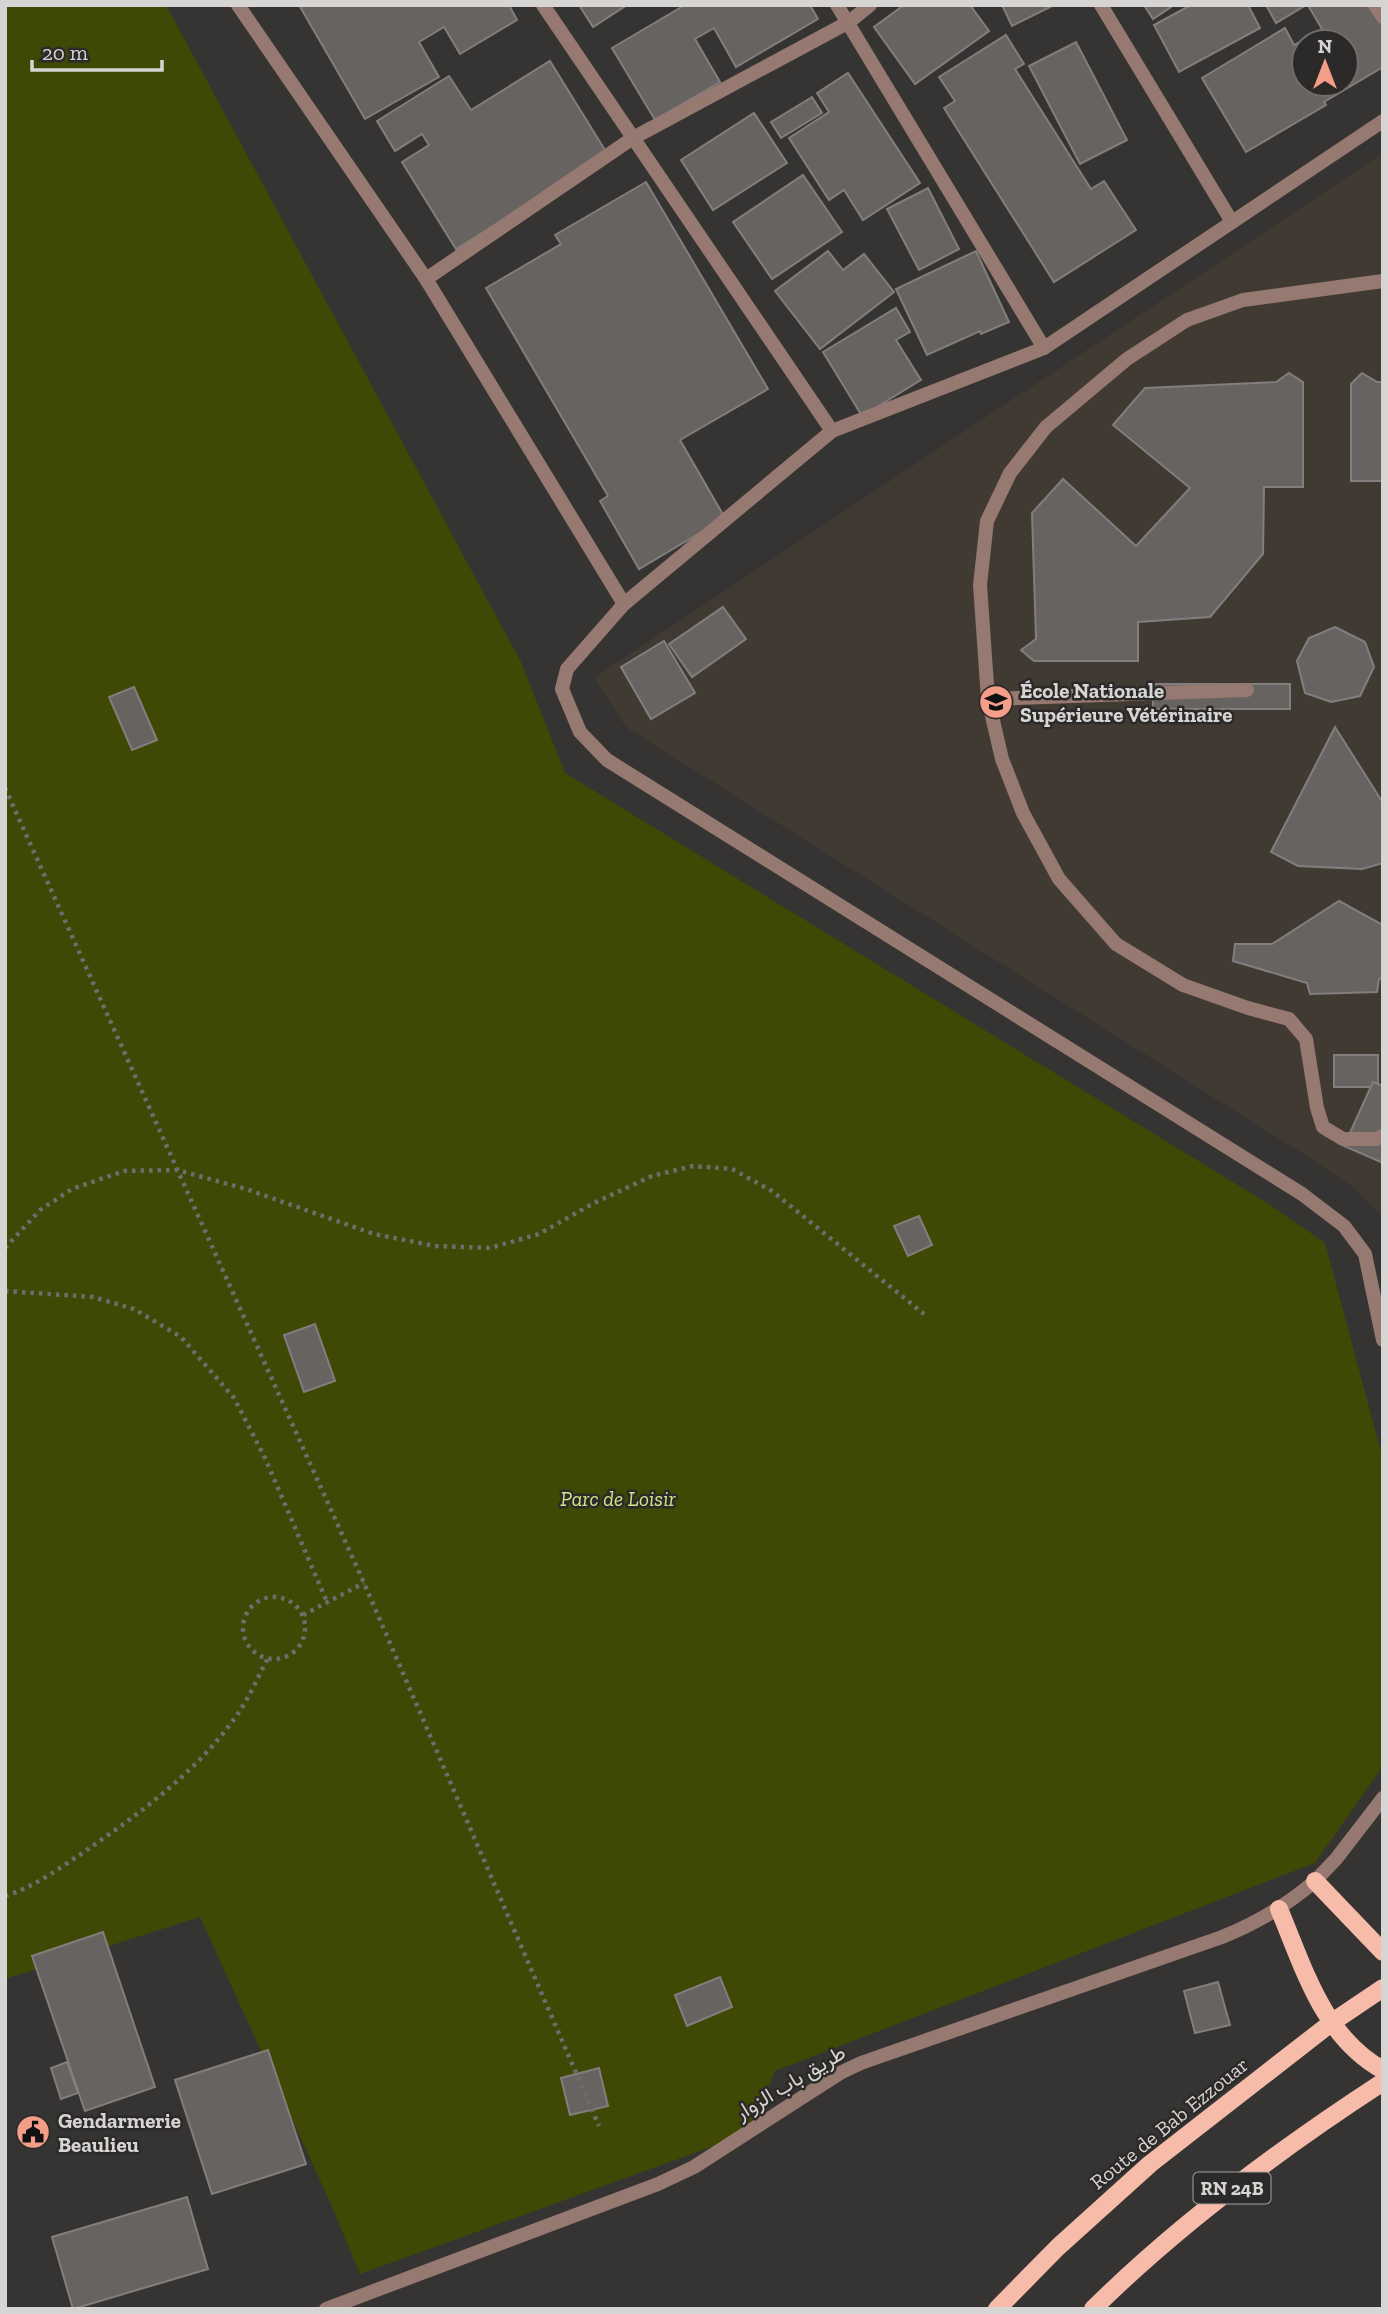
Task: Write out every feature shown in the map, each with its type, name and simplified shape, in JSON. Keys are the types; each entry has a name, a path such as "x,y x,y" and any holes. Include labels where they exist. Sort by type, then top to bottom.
{"main road":[{"path":"1315,1881 1383,1952"},
{"path":"1279,1909 1320,2004 1331,2023 1357,2053 1383,2070"},
{"name":"Route de Bab Ezzouar","path":"997,2309 1058,2247 1150,2164 1331,2023 1383,1988"},
{"name":"RN 24B","path":"1093,2309 1215,2200 1314,2127 1383,2082"}],"street":[{"path":"237,5 426,279 624,604"},
{"path":"543,5 831,431"},
{"path":"837,5 1044,348"},
{"path":"426,279 633,138 849,22 870,5"},
{"path":"1101,5 1232,222"},
{"path":"1376,5 1383,17"},
{"path":"1383,121 1044,348 831,431 624,604 567,669 562,689 580,732 607,760 1302,1194 1344,1226 1365,1254 1383,1340"},
{"path":"1383,281 1243,300 1187,320 1127,359 1046,427 1010,473 986,521 980,585 988,699 1002,759 1023,813 1059,879 1116,944 1182,985 1289,1019 1306,1039 1317,1108 1323,1127 1343,1139 1376,1139 1383,1136"},
{"path":"988,699 1247,690"},
{"name":"طريق باب الزوار","path":"326,2309 658,2184 694,2167 822,2082 862,2063 1222,1937 1262,1920 1315,1881 1383,1798"}],"path":[{"path":"5,788 364,1583 599,2126"},
{"path":"5,1248 40,1210 72,1189 124,1171 177,1170 247,1189 374,1234 435,1246 490,1248 539,1234 594,1203 652,1176 693,1166 732,1169 772,1191 924,1314"},
{"path":"5,1292 25,1291 93,1297 134,1310 181,1337 234,1398 265,1458 327,1602"},
{"path":"303,1615 364,1583"},
{"path":"278,1597 288,1600 303,1615 305,1637 297,1650 289,1656 268,1658 255,1652 248,1644 244,1634 244,1619 249,1609 257,1602 278,1597"},
{"path":"5,1896 16,1893 61,1868 145,1809 185,1776 237,1715 268,1658"}],"shaded area":[{"name":"École Nationale Supérieure Vétérinaire","path":"1383,153 1383,1220 1378,1211 1351,1184 626,727 594,678"}],"green space":[{"name":"Parc de Loisir","path":"5,5 166,5 521,662 565,773 1267,1203 1325,1243 1383,1459 1383,1766 1315,1863 775,2071 750,2133 360,2274 200,1917 5,1979"}],"building":[{"path":"299,5 509,5 517,20 460,54 444,27 419,42 439,77 365,119"},
{"path":"579,5 627,5 593,27"},
{"path":"685,5 810,5 818,19 736,67 714,28 695,39 720,82 655,120 612,48"},
{"path":"904,5 970,5 989,31 915,84 874,27"},
{"path":"1002,5 1054,5 1012,26"},
{"path":"1144,5 1174,5 1153,19"},
{"path":"1191,5 1248,5 1260,28 1179,72 1154,25"},
{"path":"1266,5 1306,5 1276,23"},
{"path":"1313,5 1383,5 1383,67 1360,81 1360,28 1321,28 1309,7"},
{"path":"1285,28 1290,37 1290,98 1331,98 1324,102 1326,105 1246,152 1202,78"},
{"path":"1006,35 1024,64 1015,69 1091,189 1104,181 1136,230 1054,282 944,108 955,101 939,77"},
{"path":"1076,42 1127,140 1080,164 1029,66"},
{"path":"550,61 608,155 456,249 402,162 429,145 422,134 395,151 377,121 449,76 471,110"},
{"path":"848,73 920,183 863,220 844,190 829,200 789,138 829,112 817,93"},
{"path":"812,97 822,113 781,138 771,122"},
{"path":"754,113 787,163 713,210 681,160"},
{"path":"803,175 842,232 772,279 733,222"},
{"path":"646,182 768,389 680,440 725,518 639,569 600,501 608,496 486,288 561,244 555,235"},
{"path":"928,188 959,249 919,270 887,209"},
{"path":"828,251 843,270 864,254 894,292 820,349 775,291"},
{"path":"976,251 1009,322 981,334 980,331 927,355 896,289"},
{"path":"896,308 910,332 896,340 921,380 862,416 823,352"},
{"path":"1289,373 1303,382 1303,487 1264,487 1263,554 1210,617 1138,622 1138,661 1034,661 1021,650 1036,639 1032,513 1063,479 1136,546 1190,488 1113,425 1145,388 1276,382"},
{"path":"1362,373 1377,382 1383,382 1383,481 1351,481 1351,384"},
{"path":"723,607 746,639 692,677 669,644"},
{"path":"1335,627 1365,642 1374,667 1360,696 1331,702 1305,693 1297,661 1309,638"},
{"path":"664,641 695,693 651,719 621,667"},
{"path":"1153,684 1290,684 1290,709 1153,709"},
{"path":"134,687 157,740 132,750 109,697"},
{"path":"1335,727 1383,803 1383,863 1362,869 1298,866 1271,852"},
{"path":"1339,901 1383,925 1383,978 1379,979 1377,992 1310,994 1307,983 1233,961 1235,944 1272,944"},
{"path":"1334,1055 1378,1055 1378,1087 1334,1087"},
{"path":"1373,1082 1383,1086 1383,1163 1344,1146"},
{"path":"919,1216 932,1245 908,1256 894,1226"},
{"path":"315,1324 335,1381 304,1392 284,1335"},
{"path":"103,1932 155,2087 85,2111 32,1956"},
{"path":"720,1977 732,2007 687,2026 675,1995"},
{"path":"1218,1982 1230,2025 1195,2033 1184,1991"},
{"path":"268,2050 306,2164 212,2194 175,2080"},
{"path":"67,2062 78,2093 61,2099 51,2068"},
{"path":"599,2068 608,2106 570,2115 561,2078"},
{"path":"187,2197 208,2269 73,2309 52,2237"}],"place":[{"name":"École Nationale Supérieure Vétérinaire","path":"996,702"},
{"name":"Gendarmerie Beaulieu","path":"33,2132"}]}
